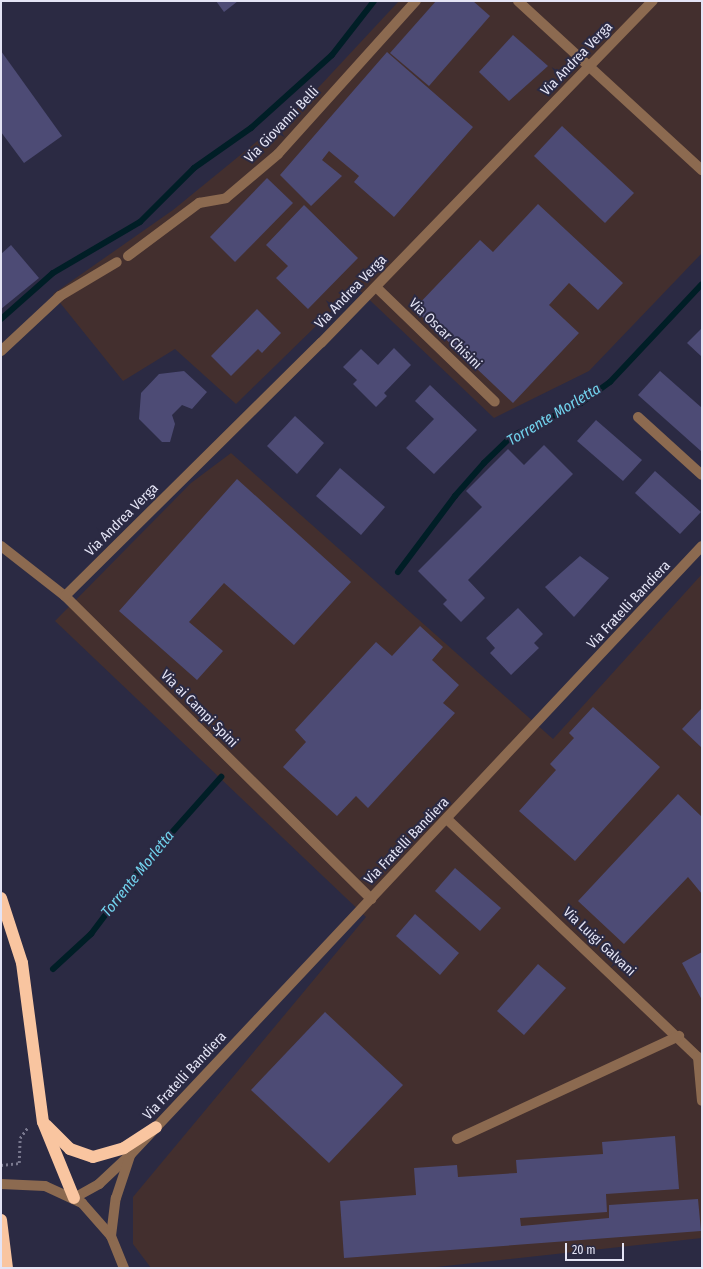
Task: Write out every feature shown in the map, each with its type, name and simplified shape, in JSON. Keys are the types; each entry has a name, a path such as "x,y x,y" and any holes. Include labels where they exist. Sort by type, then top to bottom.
{"highway":[{"path":"1,898 22,963 43,1122 74,1198"},
{"path":"43,1122 70,1149 93,1157 124,1148 156,1127"},
{"path":"1,1220 7,1268"}],"street":[{"name":"Via Giovanni Belli","path":"128,256 199,204 226,198 278,154 416,1"},
{"path":"518,1 702,170"},
{"name":"Via Andrea Verga","path":"65,596 376,287 653,1"},
{"path":"1,351 60,296 117,262"},
{"name":"Via Oscar Chisini","path":"376,287 495,402"},
{"path":"638,416 702,475"},
{"name":"Via ai Campi Spini","path":"1,546 65,596 371,899"},
{"name":"Via Fratelli Bandiera","path":"74,1198 99,1184 131,1154 371,899 448,820 702,546"},
{"name":"Via Luigi Galvani","path":"448,820 679,1036 698,1057 702,1101"},
{"path":"457,1139 679,1036"},
{"name":"Via Fratelli Bandiera","path":"111,1236 116,1198 131,1154"},
{"path":"1,1184 37,1184 74,1198 90,1209 111,1236 124,1268"}],"path":[{"path":"1,1165 19,1163 20,1138 32,1124 43,1122"}],"shaded area":[{"path":"399,1 702,1 702,253 589,371 494,418 356,287 236,404 175,349 123,381 53,294 173,210 304,103"},
{"path":"231,453 553,739 702,574 702,1238 427,1268 151,1268 133,1244 133,1197 366,917 55,621 191,483"}],"building":[{"path":"216,1 238,1 224,12"},
{"path":"436,1 473,1 490,16 429,86 390,53"},
{"path":"513,35 548,66 509,101 479,72"},
{"path":"1,51 62,136 24,163 1,132"},
{"path":"387,52 473,127 394,217 354,182 359,176 329,151 322,160 342,176 311,206 280,175"},
{"path":"562,126 634,193 605,223 534,156"},
{"path":"267,178 293,203 235,262 210,237"},
{"path":"538,204 623,283 598,310 569,283 549,305 579,333 513,403 414,309 480,240 493,252"},
{"path":"304,205 358,258 308,309 276,278 288,266 266,245"},
{"path":"11,245 39,278 1,309 1,254"},
{"path":"257,309 281,333 262,353 258,349 231,376 211,356"},
{"path":"702,328 702,357 687,343"},
{"path":"394,348 411,365 384,393 387,396 376,407 353,384 357,380 343,367 361,349 378,365"},
{"path":"184,371 207,392 192,409 182,405 172,415 175,424 170,442 162,442 139,419 141,393 159,374"},
{"path":"660,371 702,408 702,452 638,395"},
{"path":"430,385 477,430 434,474 406,448 434,419 415,401"},
{"path":"295,416 324,443 297,474 267,446"},
{"path":"596,420 642,460 623,481 577,441"},
{"path":"544,445 573,474 468,580 485,598 461,622 443,604 447,600 418,571 482,507 466,491 508,449 524,465"},
{"path":"340,468 385,507 361,535 316,496"},
{"path":"655,471 701,512 680,534 635,493"},
{"path":"237,479 351,582 294,645 224,583 189,622 223,651 197,680 119,611"},
{"path":"580,556 609,578 574,617 545,587"},
{"path":"518,608 543,634 534,643 539,648 511,675 490,653 495,648 486,638"},
{"path":"420,626 443,647 432,660 459,685 443,703 455,713 368,808 356,796 337,816 283,767 306,742 295,730 376,642 392,656"},
{"path":"593,707 660,767 575,861 519,811 556,770 550,764 574,738 569,733"},
{"path":"702,708 702,748 682,729"},
{"path":"678,794 702,817 702,894 688,877 624,944 578,901"},
{"path":"455,868 501,908 480,931 435,891"},
{"path":"415,914 459,953 440,975 396,936"},
{"path":"702,952 702,1000 682,963"},
{"path":"538,964 566,988 524,1035 497,1011"},
{"path":"325,1012 403,1085 329,1163 251,1090"},
{"path":"675,1136 679,1189 606,1194 607,1212 520,1218 521,1226 609,1218 609,1205 698,1199 701,1231 344,1258 340,1201 416,1195 414,1168 457,1165 458,1177 517,1173 516,1160 603,1154 602,1142"}],"waterway":[{"path":"1,319 53,273 140,222 194,168 251,128 332,55 374,1"},
{"name":"Torrente Morletta","path":"398,572 455,496 484,463 512,436 581,403 610,382 702,284"},
{"name":"Torrente Morletta","path":"53,969 91,934 143,865 221,777"}]}
